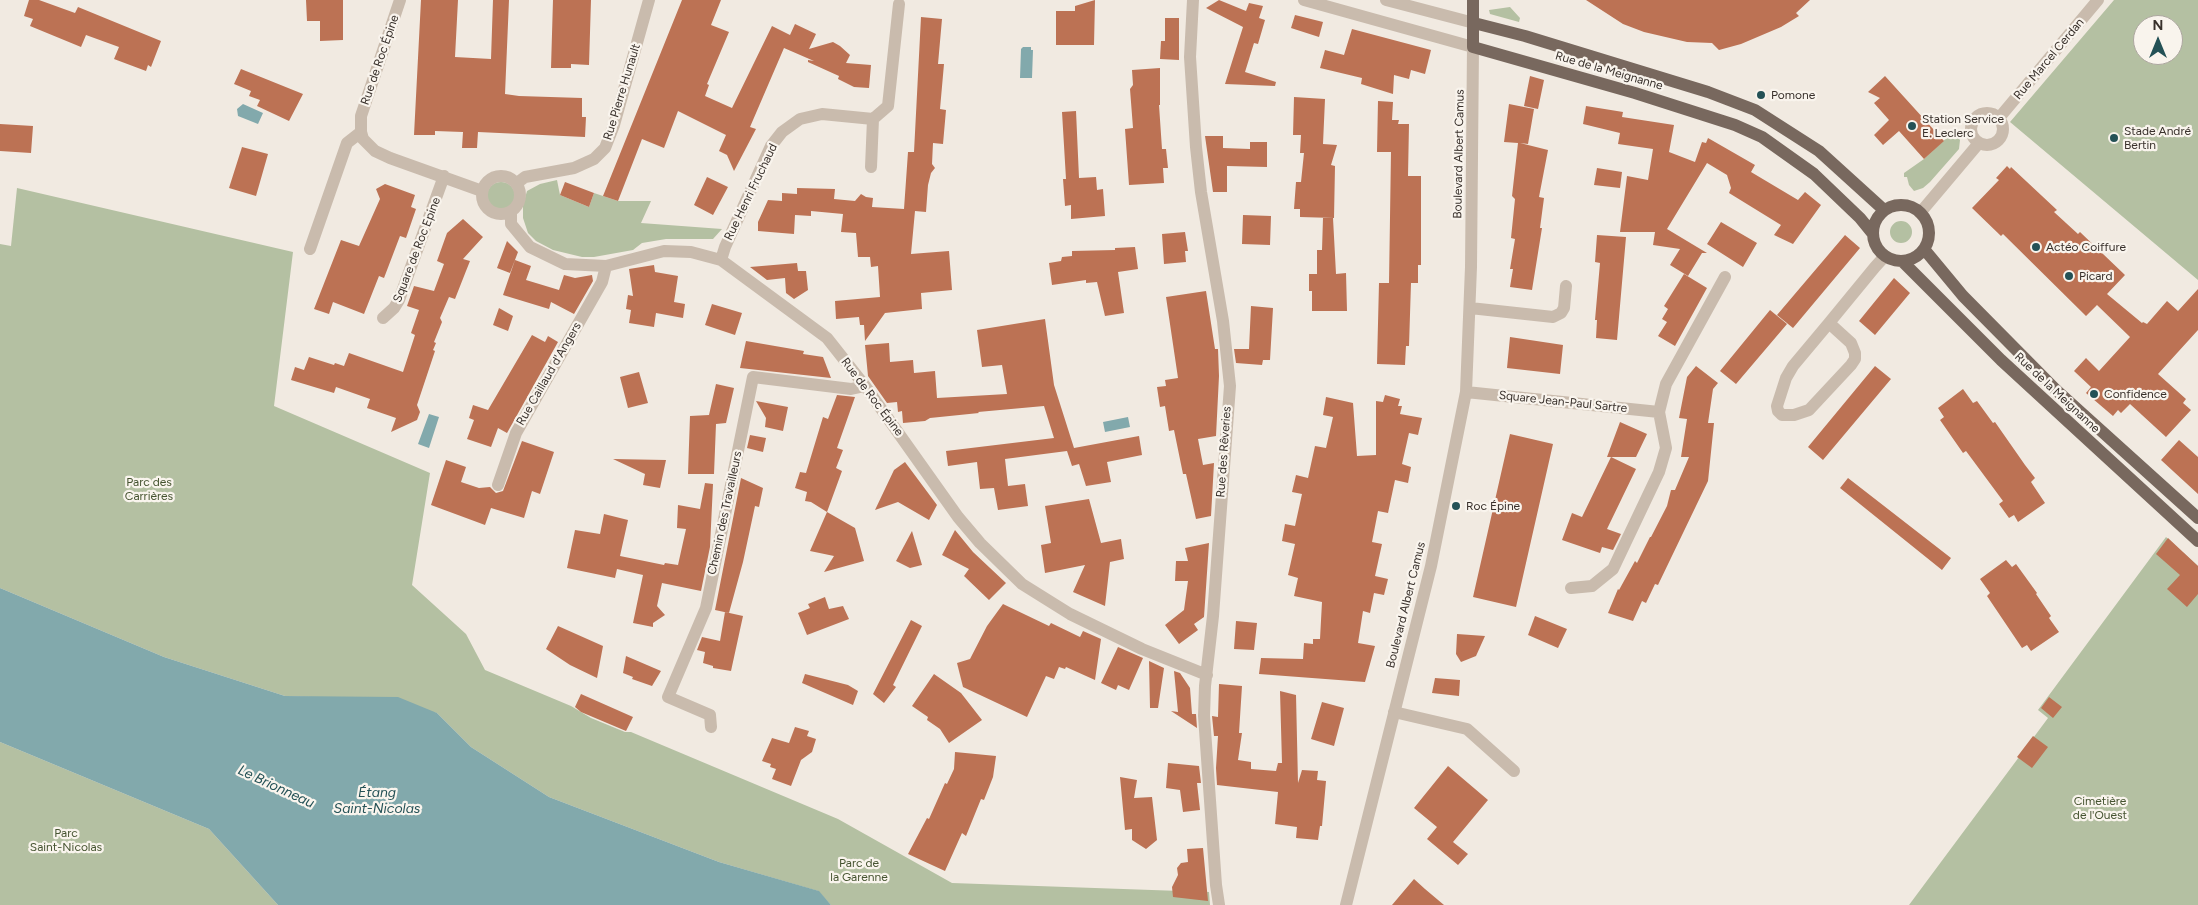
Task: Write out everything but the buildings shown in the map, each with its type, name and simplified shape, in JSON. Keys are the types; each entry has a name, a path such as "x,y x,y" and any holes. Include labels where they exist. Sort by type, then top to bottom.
{"main road":[{"name":"Boulevard Albert Camus","path":"1473,0 1473,47"},
{"name":"Rue de la Meignanne","path":"1474,23 1524,36 1708,92 1755,110 1819,151 1884,210"},
{"name":"Rue de la Meignanne","path":"1473,47 1643,95 1728,123 1762,137 1814,174 1860,218 1873,234"},
{"path":"1902,204 1920,212 1926,220 1929,230 1928,240 1924,249 1914,257 1902,261 1885,256 1877,248 1873,234 1876,219 1884,210 1902,204"},
{"name":"Rue de la Meignanne","path":"1924,249 1963,296 2056,390 2198,518"},
{"name":"Rue de la Meignanne","path":"1902,261 2001,360 2198,542"}],"street":[{"name":"Rue de Roc Épine","path":"360,132 363,108 400,0"},
{"name":"Rue Pierre Hunault","path":"516,183 525,177 574,168 594,159 605,148 614,125 649,0"},
{"name":"Rue des Rêveries","path":"1193,0 1190,57 1195,138 1201,192 1222,321 1230,386 1213,616 1204,708 1205,744 1219,905"},
{"name":"Rue de la Meignanne","path":"1304,0 1473,47"},
{"name":"Rue de la Meignanne","path":"1386,0 1474,23"},
{"name":"Rue Marcel Cerdan","path":"1999,118 2098,0"},
{"path":"871,167 873,119 888,106 899,4"},
{"name":"Boulevard Albert Camus","path":"1346,905 1431,566 1466,392 1470,308 1473,47"},
{"path":"1984,113 1990,113 1999,118 2003,130 1999,139 1990,144 1979,143 1972,134 1973,120 1984,113"},
{"name":"Rue Henri Fruchaud","path":"721,260 725,247 771,146 782,132 800,119 822,114 873,119"},
{"path":"310,249 347,142 360,132 363,139 375,151 482,191"},
{"path":"1920,212 1979,143"},
{"path":"500,175 512,178 516,183 520,195 519,202 510,211 496,214 484,205 482,191 488,180 500,175"},
{"name":"Square de Roc Epine","path":"383,318 394,308 399,300 444,176"},
{"name":"Rue de Roc Épine","path":"510,211 510,224 530,247 565,264 606,266 664,251 691,252 721,260 827,338 865,386 958,517 1022,584 1070,614 1142,649 1207,672"},
{"path":"1829,323 1851,342 1855,359 1808,410 1794,415 1782,415 1778,411 1777,406 1786,378 1793,366 1885,256"},
{"name":"Rue Caillaud d'Angers","path":"498,485 516,433 602,282 606,266"},
{"path":"1571,588 1592,586 1613,569 1659,472 1666,448 1659,412 1666,384 1725,277"},
{"path":"1470,308 1553,317 1561,313 1564,308 1566,286"},
{"name":"Chemin des Travailleurs","path":"711,727 710,715 668,697 706,608 753,377 851,389 865,386"},
{"name":"Square Jean-Paul Sartre","path":"1466,392 1659,412"},
{"path":"1394,712 1467,729 1514,771"}],"green space":[{"name":"Stade André Bertin","path":"2114,0 2198,0 2198,280 2010,122"},
{"path":"1510,7 1520,18 1519,22 1490,14 1489,10"},
{"path":"1955,130 1960,140 1959,149 1930,182 1923,188 1914,191 1909,185 1907,177 1904,177 1904,173 1924,159"},
{"path":"557,180 560,195 589,207 594,193 618,201 651,201 641,223 722,229 713,239 666,239 642,243 633,250 594,257 582,257 553,250 536,241 528,233 523,218 523,205 527,191 540,184"},
{"path":"501,182 511,186 515,196 511,206 501,210 491,206 487,196 491,186"},
{"name":"Parc des Carrières","path":"17,188 293,252 274,406 430,473 412,585 466,634 485,670 571,706 591,718 625,732 631,732 838,819 952,883 1209,892 1210,905 831,905 818,891 719,862 549,797 471,747 437,713 338,698 285,696 164,657 0,588 0,244 11,246"},
{"path":"1897,221 1905,221 1912,228 1912,236 1905,243 1897,243 1890,236 1890,228"},
{"name":"Cimetière de l'Ouest","path":"2166,537 2198,566 2198,905 1909,905 2048,718 2038,710"},
{"name":"Parc Saint-Nicolas","path":"0,742 209,829 278,905 0,905"}],"water":[{"path":"1023,47 1031,47 1031,50 1033,50 1032,78 1020,78 1021,49"},
{"path":"243,104 263,113 258,124 238,116 237,109"},
{"path":"429,414 439,417 429,448 418,444"},
{"path":"1128,417 1130,427 1105,432 1103,422"},
{"name":"Étang Saint-Nicolas","path":"0,588 164,657 285,696 398,697 437,713 471,747 549,797 719,862 819,891 831,905 278,905 209,829 0,742"}],"place":[{"name":"Pomone","path":"1761,95"},
{"name":"Station Service E. Leclerc","path":"1912,126"},
{"name":"Stade André Bertin","path":"2114,138"},
{"name":"Actéo Coiffure","path":"2036,247"},
{"name":"Picard","path":"2069,276"},
{"name":"Confidence","path":"2094,394"},
{"name":"Roc Épine","path":"1456,506"}],"water label":[{"name":"Le Brionneau","path":"276,787"}],"park label":[{"name":"Parc de la Garenne","path":"859,870"}]}
